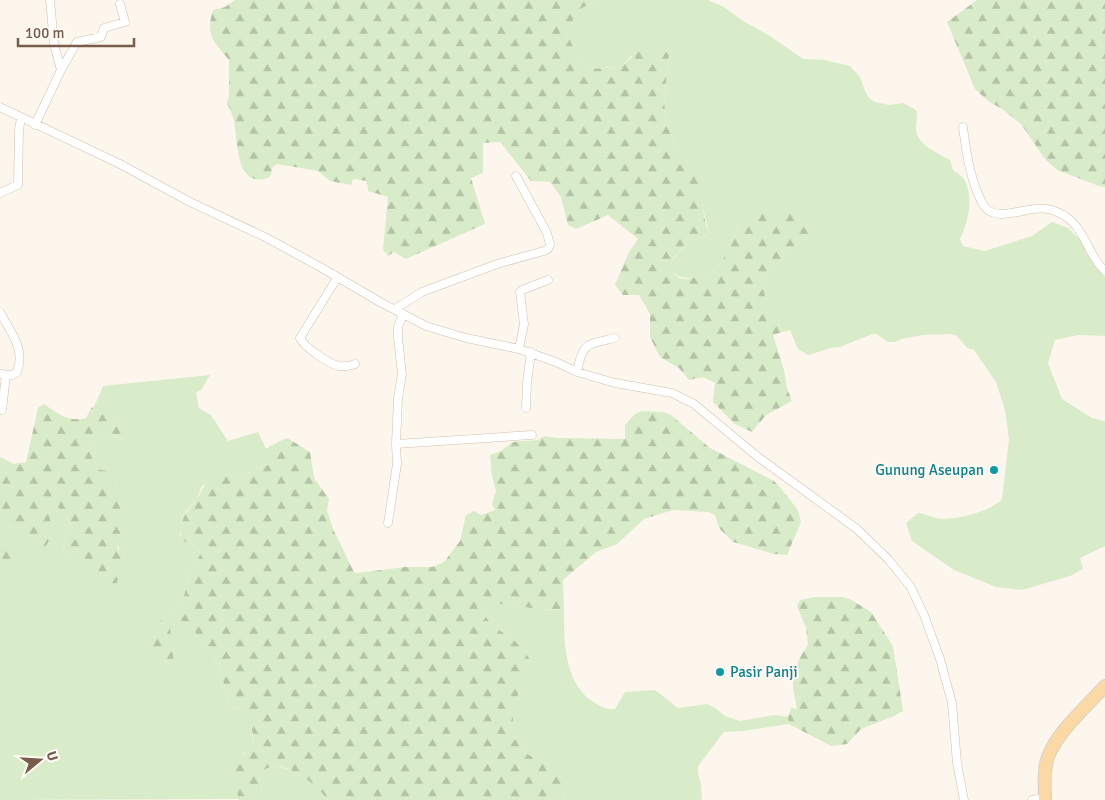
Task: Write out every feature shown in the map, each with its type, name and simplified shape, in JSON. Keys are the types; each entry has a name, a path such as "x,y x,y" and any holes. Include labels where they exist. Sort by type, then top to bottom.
{"main road":[{"path":"1041,800 1048,757 1065,731 1105,686"}],"street":[{"path":"50,0 54,44 61,70"},
{"path":"35,125 61,70 78,42 97,39 103,36 104,28 126,22 120,4"},
{"path":"0,107 120,164 190,202 252,231 426,326 466,338 531,352 577,372 615,383 672,393 694,404 758,457 857,529 898,570 910,586 919,602 940,659 952,703 954,736 964,800"},
{"path":"0,193 18,185 21,118"},
{"path":"963,127 968,166 984,207 991,212 1001,214 1043,207 1054,210 1066,217 1079,229 1099,266 1105,271"},
{"path":"395,309 422,292 497,264 515,261 548,249 550,245 547,233 516,176"},
{"path":"337,278 300,338 308,347 336,365 346,367 355,364"},
{"path":"519,349 524,324 520,292 548,280"},
{"path":"0,312 16,338 19,349 17,372 15,374 3,374 2,410"},
{"path":"388,523 397,464 398,398 402,374 398,332 402,314"},
{"path":"577,372 580,353 585,347 615,338"},
{"path":"526,408 531,352"},
{"path":"396,444 532,435"}],"green space":[{"path":"235,0 598,0 580,9 568,28 568,35 582,68 621,67 637,52 658,47 669,54 664,101 666,118 678,154 694,168 697,174 709,234 690,243 674,257 671,265 675,275 687,279 706,275 716,269 724,258 739,225 758,214 777,211 798,214 805,217 810,223 814,233 797,244 764,275 762,281 765,296 783,332 773,335 792,401 766,415 752,432 735,424 713,402 715,383 703,377 689,380 679,368 660,357 650,337 650,314 639,295 623,295 615,285 629,252 638,239 608,215 576,229 568,225 561,197 550,182 531,181 500,142 483,143 483,173 471,178 485,224 406,259 394,252 388,256 383,250 388,197 368,191 367,181 353,179 351,185 330,181 318,171 277,164 272,168 270,176 266,179 255,179 248,175 240,159 233,119 227,103 229,96 229,60 212,38 210,26 213,10 225,7"},
{"path":"598,0 708,0 724,7 803,59 824,60 850,66 860,77 869,98 875,102 889,105 903,103 916,110 916,129 920,139 934,152 950,160 953,170 963,178 968,188 969,210 960,239 963,246 985,251 1032,236 1052,222 1068,228 1084,244 1086,253 1105,277 1105,336 1078,335 1055,340 1048,363 1062,399 1092,418 1105,421 1105,546 1080,558 1083,569 1070,576 1022,590 996,587 954,570 912,541 906,523 918,513 941,519 956,518 990,508 1002,499 1009,439 1005,410 996,382 974,350 967,348 957,336 951,334 923,335 888,342 876,334 872,334 840,347 808,355 798,349 790,330 783,332 765,296 762,281 764,275 797,244 814,233 739,225 724,258 713,271 708,274 688,278 676,275 672,271 672,262 682,249 691,242 709,234 694,168 678,154 666,118 664,101 669,54 631,56 621,67 582,68 568,35 568,28 580,9"},
{"path":"977,0 1105,0 1105,187 1057,170 1045,159 1021,124 988,101 975,89 947,22"},
{"path":"210,375 202,389 196,393 199,408 211,415 228,441 258,432 273,463 235,478 227,473 202,486 196,500 186,511 180,533 181,540 195,545 201,553 190,573 184,596 179,601 177,608 165,616 170,628 176,623 181,622 185,622 192,627 202,644 217,662 230,703 243,711 250,721 254,743 244,753 239,799 0,800 0,582 4,579 10,550 0,540 0,527 24,527 27,529 35,547 45,499 50,501 62,511 73,528 62,542 64,553 106,584 119,554 116,516 122,494 97,469 89,450 92,443 104,435 125,438 121,423 111,421 94,407 103,386"},
{"path":"44,404 64,416 74,419 86,418 91,408 94,407 111,421 121,423 126,429 125,438 104,435 92,443 89,450 97,469 107,471 108,478 122,494 124,507 116,516 122,535 117,546 119,554 124,556 126,562 119,570 117,583 106,584 64,553 62,542 73,528 61,511 50,502 45,500 51,526 50,539 42,549 35,548 27,529 24,527 0,527 0,457 14,464 26,462 38,408"},
{"path":"642,411 664,412 671,415 710,448 774,481 798,510 801,522 787,555 774,554 733,542 719,528 715,515 708,512 673,510 644,519 617,544 596,552 563,580 564,610 500,604 483,613 491,624 516,642 529,658 522,685 513,708 513,736 527,754 551,766 566,777 565,793 562,800 327,800 319,789 305,778 289,769 276,766 261,771 260,782 265,800 239,800 234,778 234,766 254,743 253,734 243,711 230,703 217,662 202,644 192,627 185,622 176,623 170,628 174,664 168,665 163,662 155,656 152,649 152,640 158,625 161,620 177,608 179,601 184,596 190,573 201,553 195,545 181,540 181,529 186,513 207,482 220,474 227,473 235,478 273,463 265,449 286,438 289,439 310,452 314,478 329,499 327,510 333,529 354,572 405,567 432,567 444,562 460,541 466,515 474,511 481,515 495,510 492,504 496,491 490,455 501,451 513,442 538,440 544,436 625,439 625,425 635,414"},
{"path":"0,540 10,550 13,568 0,582"},
{"path":"815,597 842,597 850,599 871,612 893,646 903,711 861,729 847,744 831,746 789,724 788,717 791,708 797,709 793,688 795,672 808,645 806,628 797,606 800,600"},
{"path":"500,604 564,610 566,649 572,675 578,687 586,696 604,708 615,709 625,692 655,690 678,708 707,704 725,716 740,721 775,715 788,717 789,724 724,732 698,766 702,800 562,800 565,793 551,766 527,754 513,736 513,708 522,685 516,642 491,624 483,613"},
{"path":"274,766 288,769 312,782 327,800 265,800 260,786 261,771"}],"place":[{"name":"Gunung Aseupan","path":"994,470"},
{"name":"Pasir Panji","path":"720,672"}]}
